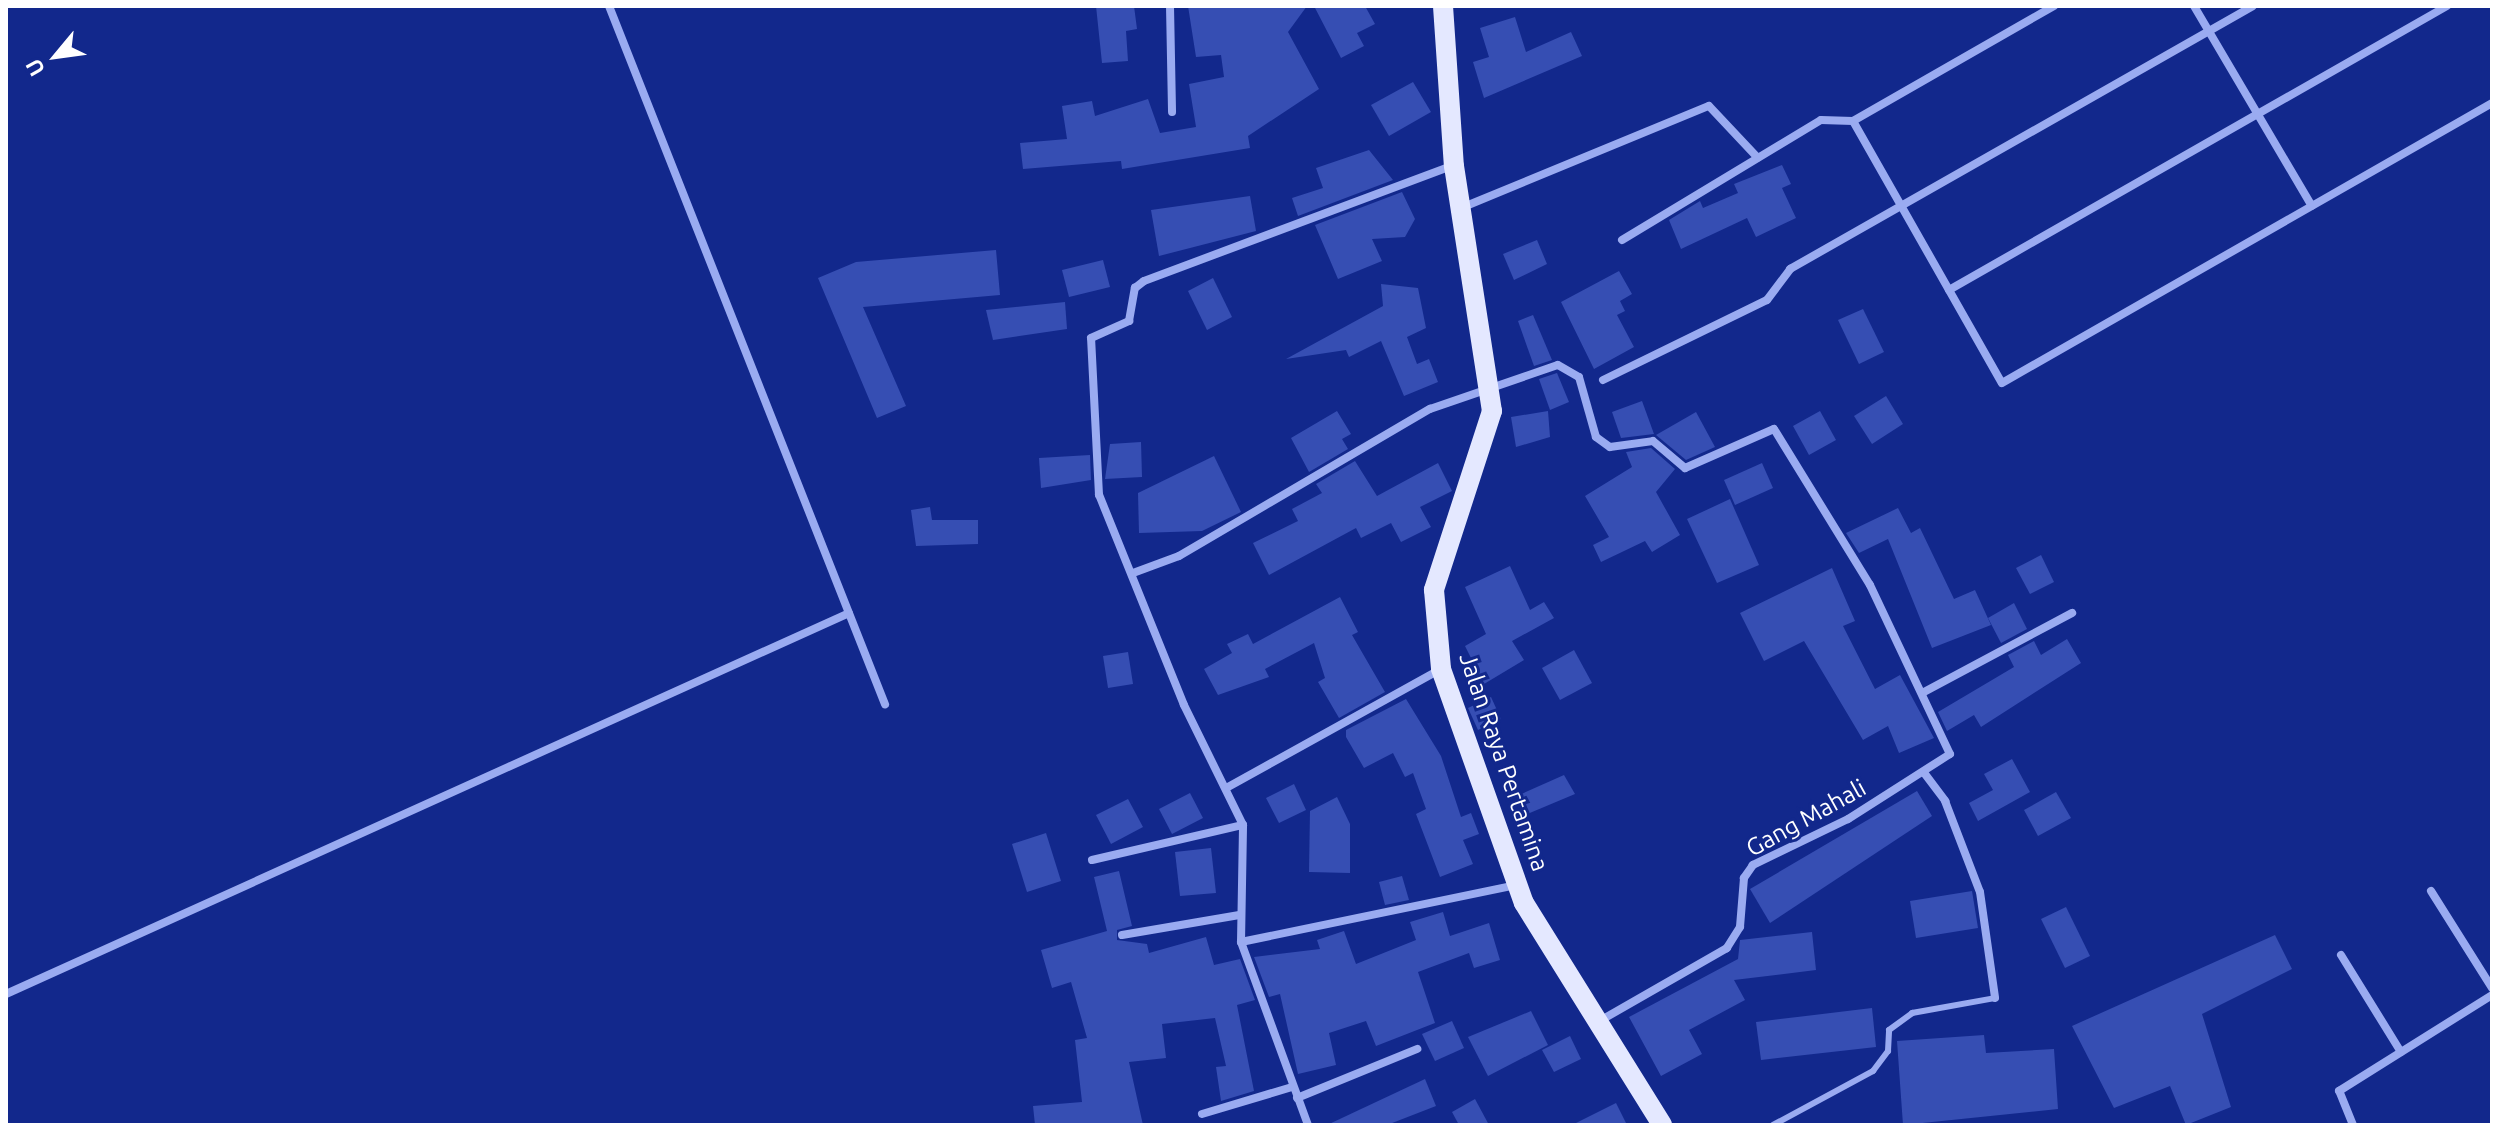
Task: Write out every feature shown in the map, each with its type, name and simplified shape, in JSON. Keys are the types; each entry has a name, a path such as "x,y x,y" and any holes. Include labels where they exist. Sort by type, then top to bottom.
{"main road":[{"name":"Jalan Raya Pertamina","path":"1443,6 1454,166 1488,384 1489,434 1434,590 1441,669 1517,885 1597,1023 1662,1125"}],"street":[{"path":"609,6 885,704"},
{"path":"1170,6 1172,112"},
{"path":"1622,240 1821,120 1853,121 2054,6"},
{"path":"2194,6 2312,206"},
{"path":"1603,380 1767,300 1784,287 1790,269 2253,6"},
{"path":"1949,290 2447,6"},
{"path":"1853,121 2002,383 2492,103"},
{"path":"1460,208 1709,106 1758,158"},
{"path":"1308,1125 1241,942 1239,915 1248,858 1243,825 1228,787 1184,705 1099,495 1091,338 1129,321 1135,288 1144,281 1454,166"},
{"path":"1133,573 1179,556 1430,409 1488,384 1565,365 1579,377 1601,443 1653,441 1685,468 1774,429 1870,585 1924,692 2072,613"},
{"path":"6,994 849,613"},
{"path":"1228,787 1441,669"},
{"name":"Gang Mahali","path":"1597,1023 1727,948 1740,927 1744,878 1753,865 1925,774 1951,748 1924,692"},
{"path":"1925,774 1972,866 1995,998"},
{"path":"1092,860 1243,825"},
{"path":"1241,942 1517,885"},
{"path":"2431,891 2492,988"},
{"path":"1122,935 1239,915"},
{"path":"2341,955 2401,1052"},
{"path":"2353,1125 2339,1091 2492,995"},
{"path":"1297,1098 1417,1049"},
{"path":"1202,1114 1292,1087"}],"lane":[{"path":"1773,1125 1873,1071 1888,1051 1889,1030 1912,1013 1995,998"}],"building":[{"path":"1096,6 1134,6 1137,29 1126,31 1128,61 1102,63"},
{"path":"1188,6 1307,6 1288,32 1319,89 1248,136 1250,148 1122,169 1121,161 1023,169 1020,143 1067,139 1062,106 1092,101 1095,116 1148,99 1160,133 1196,127 1189,84 1224,77 1221,55 1196,57"},
{"path":"1314,6 1365,6 1375,24 1357,33 1364,46 1341,58"},
{"path":"1515,17 1526,52 1571,32 1582,56 1484,98 1473,62 1489,57 1480,28"},
{"path":"1413,82 1431,112 1389,136 1371,105"},
{"path":"1369,150 1393,180 1298,216 1292,198 1323,188 1316,168"},
{"path":"1782,165 1791,184 1782,188 1796,218 1756,237 1747,218 1681,249 1669,220 1700,201 1703,208 1738,193 1734,184"},
{"path":"1402,192 1415,219 1405,237 1372,239 1382,261 1338,279 1315,225"},
{"path":"1250,196 1256,231 1159,256 1151,210"},
{"path":"1537,240 1547,264 1514,280 1503,254"},
{"path":"996,250 1000,295 863,307 906,406 877,418 818,278 856,262"},
{"path":"1103,260 1110,287 1069,297 1062,270"},
{"path":"1619,271 1632,294 1620,301 1625,311 1617,315 1634,347 1594,369 1561,302"},
{"path":"1213,278 1232,317 1207,330 1188,291"},
{"path":"1381,284 1418,288 1426,328 1407,337 1417,364 1429,359 1438,382 1404,396 1381,341 1349,357 1346,350 1286,359 1383,306"},
{"path":"1065,302 1067,329 993,340 986,310"},
{"path":"1863,309 1884,352 1859,364 1838,320"},
{"path":"1533,315 1552,360 1534,366 1518,321"},
{"path":"1557,373 1569,402 1550,410 1539,379"},
{"path":"1886,396 1903,424 1872,444 1854,416"},
{"path":"1642,401 1654,434 1621,438 1612,412"},
{"path":"1337,411 1351,434 1342,439 1348,449 1309,472 1291,438"},
{"path":"1548,411 1550,437 1516,447 1511,417"},
{"path":"1820,411 1836,440 1809,455 1793,426"},
{"path":"1696,412 1715,447 1686,460 1656,435"},
{"path":"1141,442 1142,477 1105,479 1110,444"},
{"path":"1651,448 1675,469 1656,492 1680,535 1652,552 1645,541 1601,562 1593,545 1609,537 1585,496 1632,467 1626,452"},
{"path":"1090,455 1091,480 1041,488 1039,458"},
{"path":"1214,456 1241,512 1202,531 1139,533 1138,493"},
{"path":"1355,461 1377,496 1438,463 1452,491 1420,507 1431,527 1401,542 1391,523 1361,538 1356,528 1269,575 1253,543 1298,521 1292,509 1322,493 1316,484"},
{"path":"1762,463 1773,488 1735,505 1724,480"},
{"path":"1730,499 1759,565 1717,583 1687,519"},
{"path":"930,507 932,520 978,520 978,544 916,546 911,510"},
{"path":"1898,508 1911,533 1920,528 1954,599 1975,590 1991,625 1932,648 1888,539 1859,553 1846,533"},
{"path":"2041,555 2054,582 2030,594 2016,568"},
{"path":"1510,566 1530,610 1544,602 1554,618 1512,641 1524,660 1484,684 1465,646 1486,634 1465,587"},
{"path":"1832,568 1855,621 1843,626 1875,689 1900,675 1934,738 1899,753 1888,726 1863,740 1804,641 1764,661 1740,613"},
{"path":"1340,597 1358,632 1352,635 1385,692 1339,718 1318,682 1325,678 1314,643 1265,669 1269,677 1218,695 1204,669 1232,653 1227,644 1248,634 1253,644"},
{"path":"2014,603 2027,629 2001,643 1988,618"},
{"path":"2067,639 2081,663 1981,727 1974,715 1947,731 1938,712 2014,667 2008,655 2034,641 2041,655"},
{"path":"1574,650 1592,683 1560,700 1542,668"},
{"path":"1128,652 1133,684 1108,688 1103,656"},
{"path":"1491,697 1501,719 1478,730 1468,708"},
{"path":"1406,699 1441,756 1461,817 1471,813 1479,834 1463,840 1473,864 1440,877 1416,814 1426,809 1413,773 1405,777 1393,753 1364,768 1346,737 1346,730"},
{"path":"2012,759 2030,792 1978,821 1969,803 1993,790 1984,774"},
{"path":"1564,775 1575,794 1525,815 1517,796"},
{"path":"1294,784 1306,810 1279,823 1266,798"},
{"path":"1917,791 1932,816 1770,923 1750,889"},
{"path":"2056,792 2071,818 2038,836 2024,810"},
{"path":"1190,793 1203,818 1172,834 1159,809"},
{"path":"1337,797 1350,824 1350,873 1309,872 1310,811"},
{"path":"1128,799 1143,827 1111,844 1096,815"},
{"path":"1046,833 1061,881 1027,892 1012,844"},
{"path":"1211,848 1216,893 1180,896 1175,852"},
{"path":"1119,871 1132,926 1117,930 1117,940 1147,944 1149,953 1206,937 1214,965 1240,959 1255,1000 1237,1005 1254,1091 1221,1101 1216,1067 1226,1066 1215,1018 1162,1024 1166,1058 1129,1062 1143,1125 1035,1125 1033,1106 1082,1102 1075,1040 1087,1038 1071,982 1052,988 1041,950 1107,931 1094,877"},
{"path":"1402,876 1409,900 1385,905 1379,882"},
{"path":"1972,891 1978,928 1916,938 1910,901"},
{"path":"2066,907 2090,956 2065,968 2041,919"},
{"path":"1443,912 1450,936 1489,923 1500,960 1474,968 1469,953 1418,972 1435,1023 1376,1046 1366,1021 1329,1033 1336,1065 1298,1074 1280,994 1269,997 1254,957 1320,949 1317,940 1344,931 1356,964 1416,940 1410,922"},
{"path":"1812,932 1816,970 1734,980 1745,1000 1689,1030 1702,1054 1661,1076 1629,1017 1738,959 1740,940"},
{"path":"2275,935 2292,969 2202,1014 2231,1107 2186,1125 2170,1086 2114,1108 2072,1026"},
{"path":"1872,1008 1876,1047 1761,1060 1756,1022"},
{"path":"1531,1011 1548,1045 1488,1076 1468,1037"},
{"path":"1452,1021 1464,1048 1435,1061 1422,1034"},
{"path":"1984,1035 1986,1053 2054,1049 2058,1109 1903,1125 1897,1041"},
{"path":"1570,1036 1581,1059 1554,1072 1542,1050"},
{"path":"1425,1079 1436,1106 1387,1125 1327,1125"},
{"path":"1475,1099 1489,1125 1459,1125 1452,1112"},
{"path":"1616,1103 1627,1125 1572,1125"}]}
